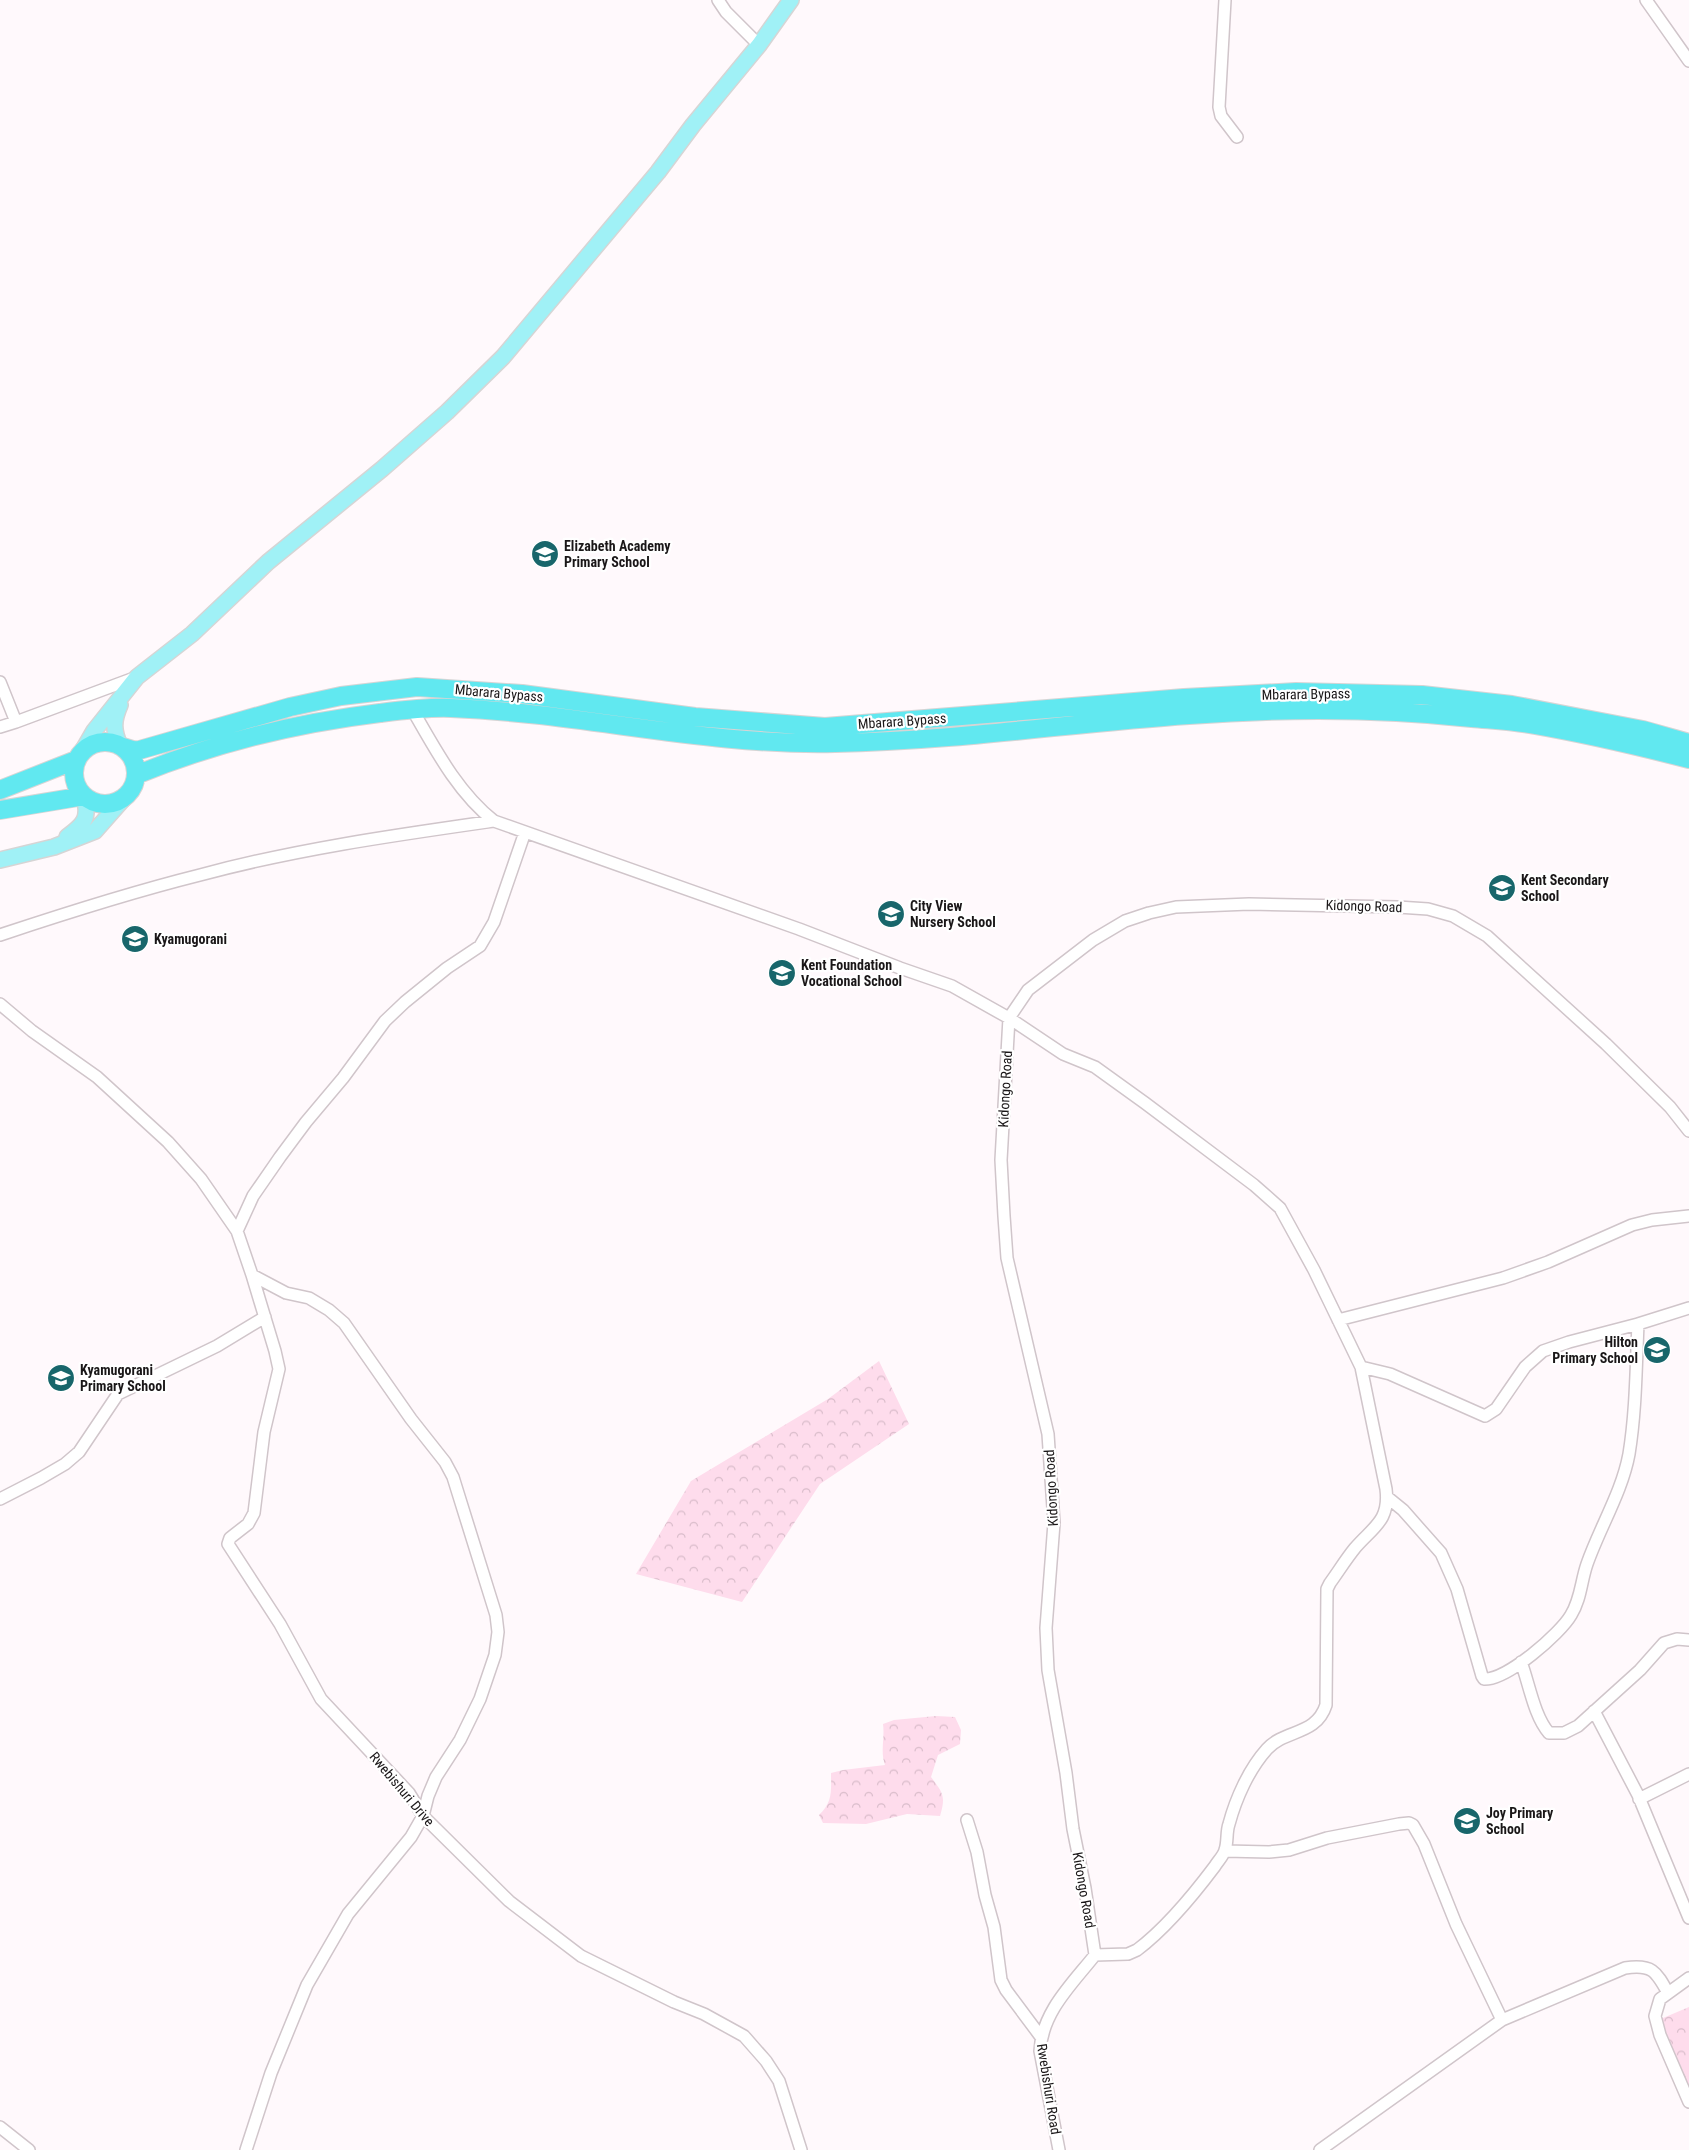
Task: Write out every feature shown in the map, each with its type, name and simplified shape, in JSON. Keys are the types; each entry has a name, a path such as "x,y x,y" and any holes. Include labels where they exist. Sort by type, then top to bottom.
{"highway":[{"name":"Mbarara Bypass","path":"120,746 136,751 290,707 341,696 417,687 522,694 695,717 825,727 1184,698 1296,692 1422,695 1512,704 1642,730 1689,743"},
{"name":"Mbarara Bypass","path":"136,775 163,764 252,737 349,717 412,709 448,708 526,714 740,740 833,744 941,738 1192,714 1302,710 1380,710 1532,724 1627,743 1689,759"},
{"path":"0,790 80,756 97,743 113,743 129,753 135,764 135,783 125,797 115,803 93,802 84,796 75,783 74,768 80,756"},
{"path":"0,810 84,796"}],"main road":[{"path":"80,756 94,732 137,677 192,634 268,562 382,469 447,412 503,356 639,195 693,124 759,46 791,0"},
{"path":"120,746 114,734 114,720 124,694"},
{"path":"54,847 82,826 87,809 84,796"},
{"path":"0,860 54,847 95,831 125,797"}],"street":[{"path":"718,0 726,12 759,46"},
{"path":"1224,0 1219,107 1221,116 1237,137"},
{"path":"1646,0 1689,61"},
{"path":"0,727 137,677"},
{"path":"0,682 16,722"},
{"path":"412,709 430,744 457,782 481,811 494,821 799,929 952,986 1009,1018 1062,1054 1095,1068 1254,1184 1280,1208 1297,1236 1361,1367 1387,1497 1383,1518 1356,1548 1330,1583 1327,1590 1326,1705 1323,1714 1308,1728 1268,1747 1256,1764 1236,1802 1228,1826 1225,1851 1195,1893 1143,1945 1128,1954 1095,1955"},
{"path":"0,935 64,914 201,874 302,852 412,832 494,821"},
{"path":"237,1231 254,1196 280,1157 306,1122 344,1078 385,1021 412,996 480,946 494,922 525,832"},
{"name":"Kidongo Road","path":"1095,1955 1048,1670 1046,1628 1054,1523 1048,1434 1007,1258 1001,1160 1009,1018 1028,990 1093,940 1125,921 1149,913 1176,908 1249,904 1428,909 1454,916 1487,936 1606,1044 1670,1108 1689,1131"},
{"name":"Rwebishuri Drive","path":"0,1004 32,1031 97,1077 168,1142 201,1179 237,1231 265,1317 279,1369 264,1432 254,1513 245,1527 230,1538 228,1544 280,1624 321,1699 410,1794 423,1816 509,1901 581,1956 622,1978 704,2014 744,2036 766,2060 779,2081 801,2150"},
{"path":"1338,1320 1503,1278 1548,1262 1632,1224 1689,1216"},
{"path":"246,2150 271,2072 307,1986 348,1914 411,1837 423,1816 428,1796 436,1777 460,1740 480,1699 495,1655 498,1632 489,1588 453,1477 445,1462 411,1419 344,1323 329,1310 309,1298 286,1293 252,1276"},
{"path":"1361,1367 1390,1374 1485,1416 1496,1409 1525,1366 1543,1351 1689,1308"},
{"path":"0,1498 41,1478 65,1464 80,1452 118,1394 217,1346 265,1317"},
{"path":"1387,1497 1403,1510 1441,1553 1457,1589 1484,1679 1491,1679 1522,1662 1533,1654 1570,1617 1574,1610 1578,1602 1587,1565 1621,1479 1629,1445 1638,1324"},
{"path":"1522,1662 1540,1720 1549,1733 1564,1733 1578,1726 1640,1670 1664,1643 1677,1639 1689,1640"},
{"path":"1594,1711 1639,1799 1689,1918"},
{"path":"1639,1799 1689,1774"},
{"path":"967,1820 977,1852 985,1895 994,1927 1001,1980 1006,1990 1041,2037"},
{"path":"1225,1851 1269,1852 1289,1850 1327,1838 1399,1824 1409,1823 1413,1825 1424,1844 1456,1924 1502,2020"},
{"name":"Rwebishuri Road","path":"1059,2150 1040,2051 1041,2037 1045,2024 1059,1999 1095,1955"},
{"path":"1320,2150 1502,2020 1625,1968 1636,1966 1643,1966 1657,1974 1668,1993"},
{"path":"1689,1978 1660,1999 1656,2007 1655,2021 1689,2102"},
{"path":"0,2127 28,2150"}],"green space":[{"path":"879,1361 909,1424 820,1484 742,1602 636,1574 691,1481 828,1399"},
{"path":"936,1716 955,1717 961,1730 960,1744 938,1755 931,1777 943,1799 940,1816 907,1814 866,1824 823,1823 819,1815 829,1801 831,1773 885,1765 883,1755 883,1724 894,1720"},
{"path":"1689,2007 1689,2090 1656,2021"}],"place":[{"name":"Elizabeth Academy Primary School","path":"545,554"},
{"name":"Kent Secondary School","path":"1502,888"},
{"name":"City View Nursery School","path":"891,914"},
{"name":"Kyamugorani","path":"135,939"},
{"name":"Kent Foundation Vocational School","path":"782,973"},
{"name":"Hilton Primary School","path":"1657,1350"},
{"name":"Kyamugorani Primary School","path":"61,1378"},
{"name":"Joy Primary School","path":"1467,1821"}]}
